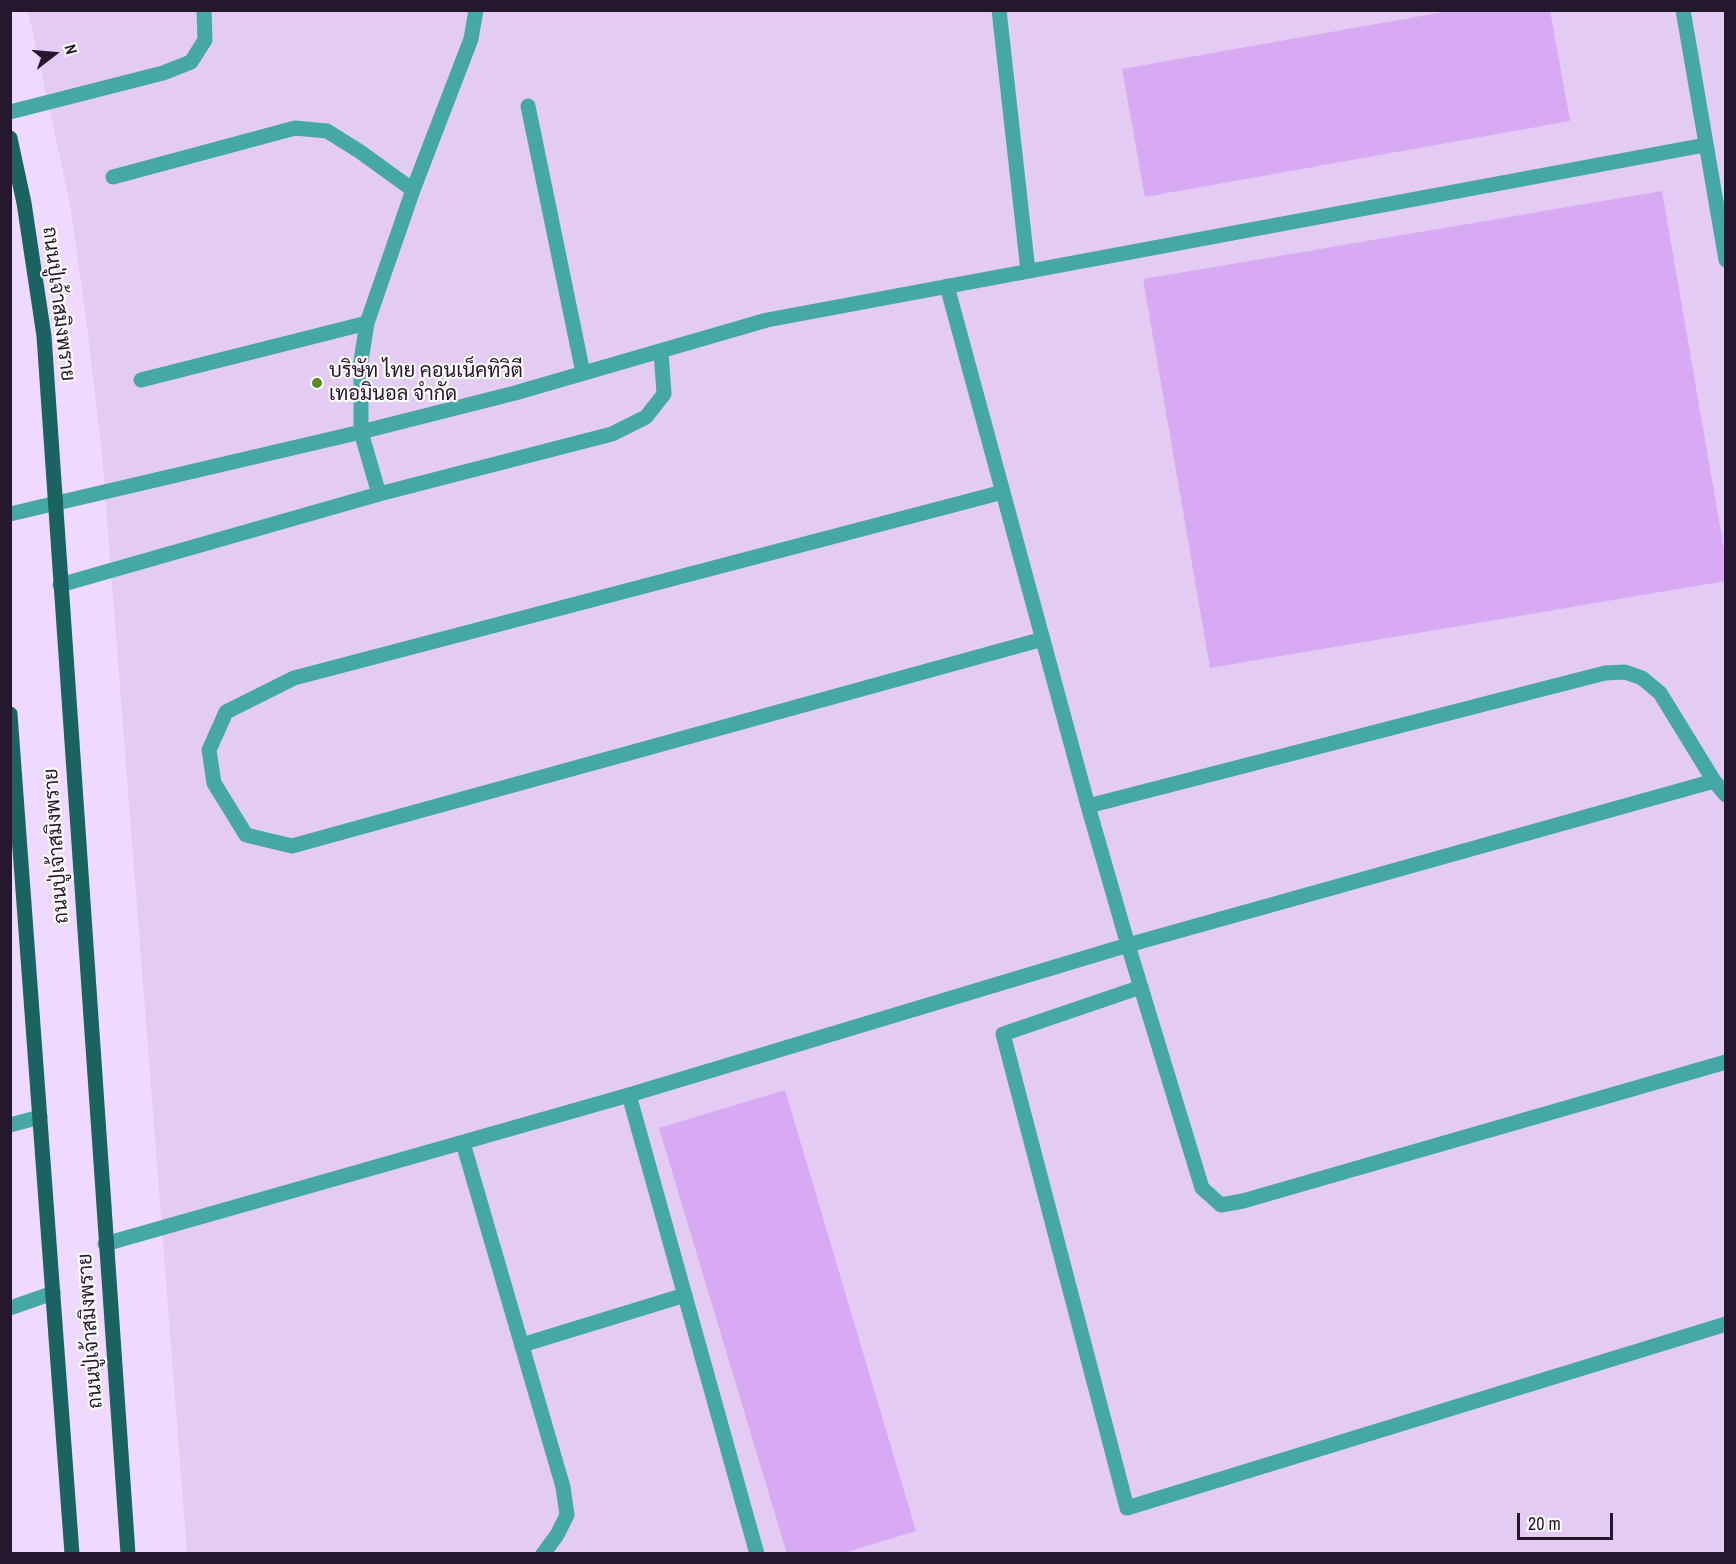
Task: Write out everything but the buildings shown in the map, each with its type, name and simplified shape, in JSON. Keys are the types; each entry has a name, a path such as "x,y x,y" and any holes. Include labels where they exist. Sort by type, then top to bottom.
{"main road":[{"name":"ถนนปู่เจ้าสมิงพราย","path":"10,138 24,203 44,336 128,1554"},
{"name":"ถนนปู่เจ้าสมิงพราย","path":"10,714 72,1554"}],"lane":[{"path":"10,112 163,73 190,62 205,40 204,10"},
{"path":"379,494 361,432 361,361 367,323 413,190 471,39 476,10"},
{"path":"999,10 1028,271"},
{"path":"1683,10 1725,260"},
{"path":"528,106 583,373"},
{"path":"113,177 295,128 327,130 413,190"},
{"path":"10,514 361,432 583,373 767,320 1705,145"},
{"path":"947,286 1088,806 1202,1188 1221,1205 1244,1202 1725,1062"},
{"path":"141,380 367,323"},
{"path":"60,585 379,494 612,434 646,417 664,394 661,351"},
{"path":"1003,492 294,678 226,712 209,750 214,783 246,835 292,846 1043,639"},
{"path":"1088,806 1605,673 1625,672 1642,678 1660,693 1725,795"},
{"path":"105,1244 629,1095 1128,945 1714,781"},
{"path":"1141,987 1003,1034 1127,1508 1725,1324"},
{"path":"629,1095 758,1554"},
{"path":"10,1125 40,1117"},
{"path":"463,1143 562,1487 567,1515 557,1535 543,1554"},
{"path":"10,1308 53,1293"},
{"path":"522,1345 685,1295"}],"shaded area":[{"path":"28,11 1725,11 1725,1553 187,1553 102,455 70,204"}],"place":[{"name":"บริษัท ไทย คอนเน็คทิวิตี เทอมินอล จำกัด","path":"317,383"}]}
